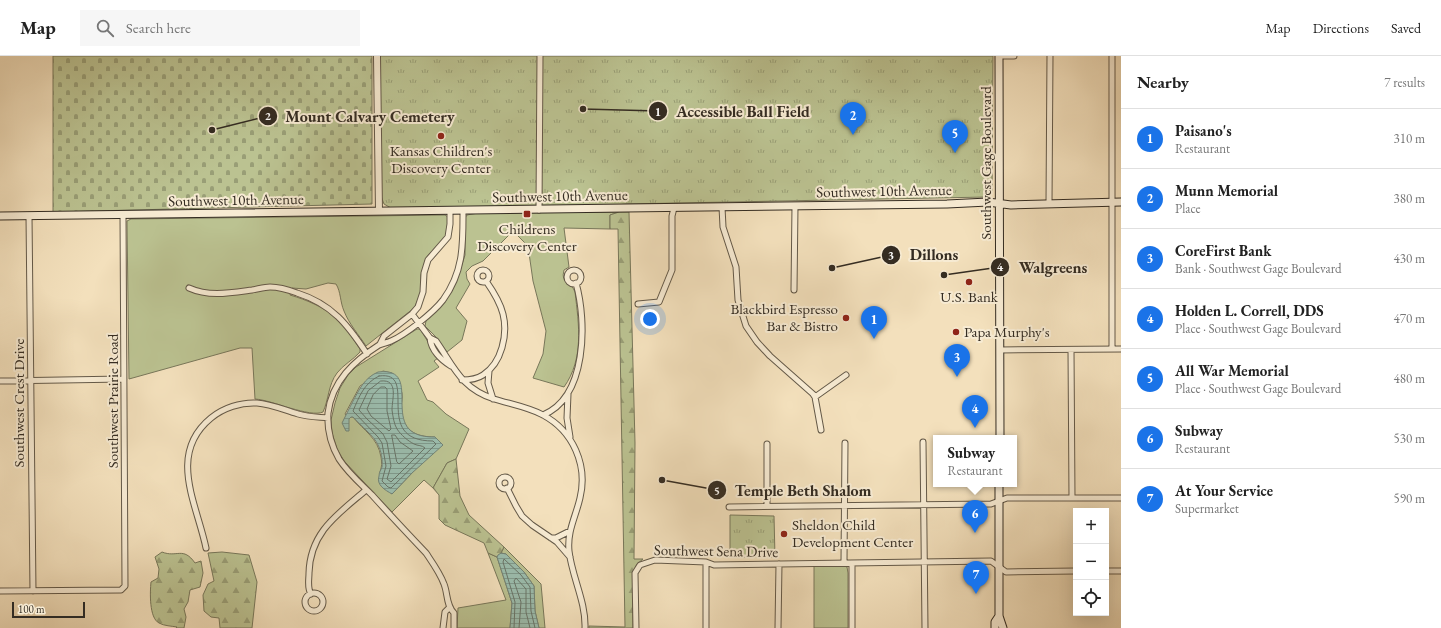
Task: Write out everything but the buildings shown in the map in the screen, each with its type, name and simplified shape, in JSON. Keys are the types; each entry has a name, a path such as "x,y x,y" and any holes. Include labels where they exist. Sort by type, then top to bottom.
{"main road":[{"name":"Southwest Gage Boulevard","path":"999,56 1000,435"},
{"name":"Southwest 10th Avenue","path":"0,216 539,210 947,204 988,202 1011,204 1049,204 1121,202"},
{"path":"1000,487 999,616 1003,628"},
{"path":"995,628 995,622 999,616"}],"street":[{"path":"377,56 379,212"},
{"path":"539,210 540,56"},
{"path":"999,56 1014,56"},
{"path":"1049,204 1050,56"},
{"path":"1112,56 1112,350"},
{"path":"794,290 795,206"},
{"path":"722,207 722,226 736,267 738,300 746,326 757,342 770,356 813,394 815,397 821,430"},
{"path":"638,304 659,302 672,270 672,216 674,208"},
{"path":"380,344 384,336 412,314 418,307 423,292 424,273 428,260 448,236 450,210"},
{"path":"454,628 454,614 449,608 444,583 426,553 366,490 339,459 330,438 328,418 333,392 349,367 380,344 392,341 419,323 440,304 452,286 457,276 463,250 463,210"},
{"name":"Southwest Prairie Road","path":"33,591 121,590 125,588 123,215"},
{"name":"Southwest Crest Drive","path":"29,216 33,591"},
{"path":"462,380 477,378 489,371 500,353 503,343 505,324 502,308 486,281"},
{"path":"543,415 555,409 569,391 578,369 582,353 580,297 576,283"},
{"path":"189,288 210,294 227,294 270,287 309,296 337,314 353,332 367,354"},
{"path":"412,314 430,338 431,344 443,362 451,366 462,380 474,390 493,399 543,415 570,437"},
{"path":"1000,350 1121,349"},
{"path":"1071,350 1072,498"},
{"path":"489,371 488,383 493,399"},
{"path":"815,397 846,375"},
{"path":"0,380 124,379"},
{"path":"569,391 567,413 570,437 578,455 582,478 580,497 570,531 569,550 585,617 585,628"},
{"path":"206,548 202,528 189,486 187,460 193,442 207,421 230,407 257,403 307,416 328,418"},
{"path":"923,442 923,562 925,628"},
{"path":"844,563 845,443"},
{"path":"767,444 767,506"},
{"path":"507,488 522,516 532,525 557,542 571,559"},
{"path":"310,594 308,585 310,559 318,536 332,519 366,490"},
{"path":"729,507 991,504 1007,498 1121,498"},
{"path":"551,538 556,538 570,531"},
{"name":"Southwest Sena Drive","path":"636,628 635,574 640,565 655,560 706,562 714,565 991,561 1006,572 1073,571"},
{"path":"706,562 706,628"},
{"path":"852,563 852,628"},
{"path":"778,628 779,564"},
{"path":"1109,571 1121,571"},
{"path":"0,591 33,591"},
{"path":"443,628 445,612 449,608"}],"green space":[{"path":"53,56 372,56 372,204 53,212"},
{"path":"380,56 993,56 992,193 987,197 626,204 607,206 391,208 384,204 381,196"},
{"path":"619,212 610,215 610,229 564,228 569,267 564,270 563,275 565,281 574,289 575,292 579,329 575,365 564,387 533,378 543,354 546,331 533,281 528,246 513,231 483,261 472,266 466,272 467,279 470,284 456,308 467,321 462,340 447,352 425,326 426,321 445,302 457,280 465,255 465,218 467,215 478,213"},
{"path":"619,212 629,212 635,443 634,559 643,559 637,564 633,573 633,628 589,628 589,626 625,627 618,229 610,229 610,215"},
{"path":"445,215 448,217 448,231 444,239 426,258 421,275 420,296 414,308 366,346 346,316 336,284 328,283 306,289 292,288 290,295 315,304 337,319 360,349 360,352 339,370 334,378 323,412 309,413 255,399 252,348 240,348 129,379 127,221 131,219"},
{"path":"417,329 420,329 438,358 434,361 439,367 418,381 427,400 433,402 446,414 469,429 456,459 447,463 433,488 424,480 392,512 344,461 337,449 332,433 331,420 340,388 348,375 356,367","holes":["383,371 392,373 402,393 402,417 407,428 422,436 435,437 412,473 392,494 380,472 382,461 377,445 353,417 349,419 345,414 360,386"]},
{"path":"456,459 460,496 469,515 504,547 497,557 488,553 484,543 445,525 439,519 439,495 433,488 447,463"},
{"path":"730,515 774,516 775,557 730,557"},
{"path":"504,547 541,584 545,628 539,628 535,611 534,586 524,572 506,554 501,553"},
{"path":"162,552 187,555 195,563 201,561 203,573 200,587 190,590 188,602 184,609 186,617 184,628 176,628 177,627 159,623 153,616 150,598 151,582 158,578 159,569 155,557"},
{"path":"222,552 249,555 257,582 252,628 220,628 219,618 211,617 204,611 203,595 208,584 214,581 208,553"},
{"path":"488,553 497,557 512,603 510,628 457,628 458,608 506,600"},
{"path":"814,566 847,567 848,628 814,628"}],"water":[{"path":"378,372 392,373 399,380 402,390 403,415 407,426 417,434 435,437 443,445 412,473 392,494 380,485 378,479 382,467 382,456 376,442 353,417 349,419 349,431 346,431 342,423 362,385"},
{"path":"501,553 506,554 524,572 534,586 535,611 539,628 510,628 512,603 497,557"}],"place":[{"name":"Accessible Ball Field","path":"583,109"},
{"name":"Mount Calvary Cemetery","path":"212,130"},
{"name":"Munn Memorial","path":"853,135"},
{"name":"Kansas Children's Discovery Center","path":"441,136"},
{"name":"All War Memorial","path":"955,153"},
{"name":"Childrens Discovery Center","path":"527,214"},
{"name":"Dillons","path":"832,268"},
{"name":"Walgreens","path":"944,275"},
{"name":"U.S. Bank","path":"969,282"},
{"name":"Blackbird Espresso Bar & Bistro","path":"846,318"},
{"name":"Papa Murphy's","path":"956,332"},
{"name":"Paisano's","path":"874,339"},
{"name":"CoreFirst Bank","path":"957,377"},
{"name":"Holden L. Correll, DDS","path":"975,428"},
{"name":"Temple Beth Shalom","path":"662,480"},
{"name":"Subway","path":"975,533"},
{"name":"Sheldon Child Development Center","path":"784,534"},
{"name":"At Your Service","path":"976,594"}]}
